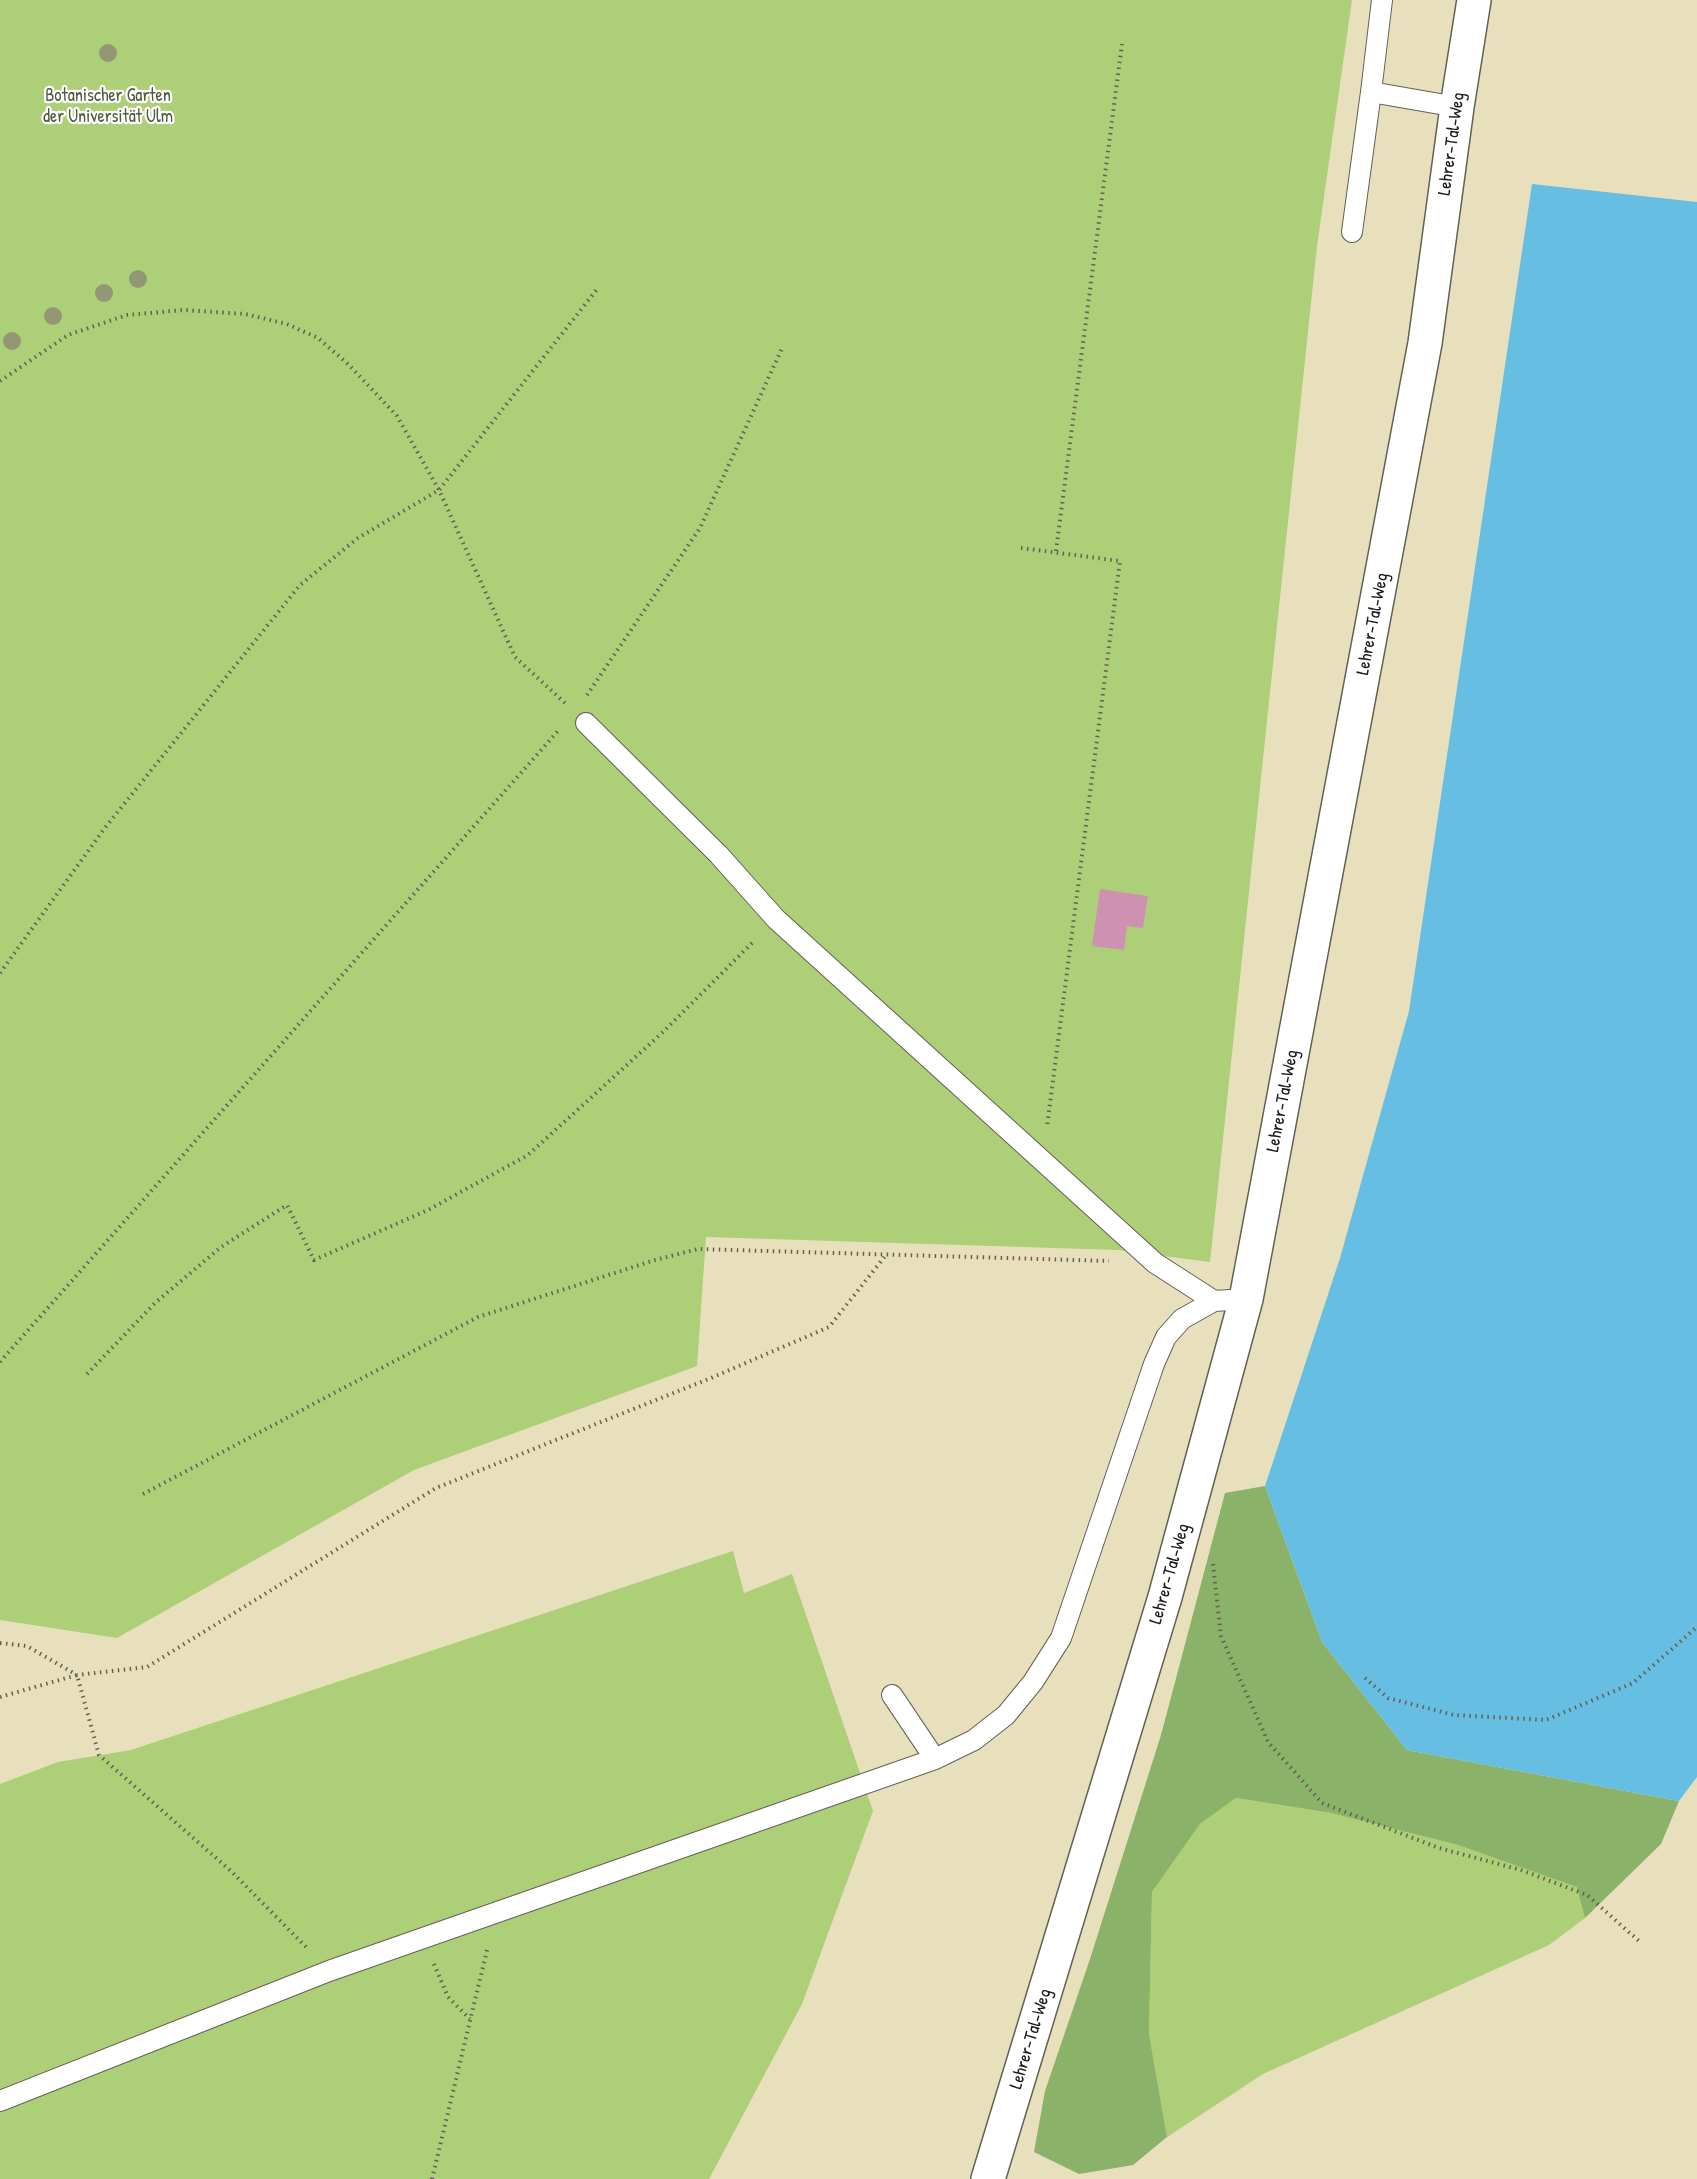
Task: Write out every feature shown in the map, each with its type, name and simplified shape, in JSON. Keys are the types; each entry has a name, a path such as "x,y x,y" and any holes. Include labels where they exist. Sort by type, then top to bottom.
{"street":[{"name":"Lehrer-Tal-Weg","path":"988,2179 1164,1597 1246,1299 1425,343 1474,0"}],"lane":[{"path":"1352,232 1382,0"},
{"path":"1371,92 1457,107"},
{"path":"580,718 719,855 776,919 1155,1263 1214,1301"},
{"path":"0,2101 329,1971 935,1759 974,1740 1006,1715 1034,1682 1061,1638 1154,1364 1166,1337 1182,1319 1214,1301 1246,1299"},
{"path":"892,1695 935,1759"}],"path":[{"path":"1056,551 1122,44"},
{"path":"0,973 104,829 300,585 358,538 439,490 598,288"},
{"path":"0,381 68,335 127,315 184,310 245,314 287,324 318,338 349,365 397,416 439,490 515,657 580,718"},
{"path":"0,1362 580,718 700,528 783,346"},
{"path":"1021,548 1120,561 1042,1161"},
{"path":"87,1374 155,1303 221,1247 287,1205 314,1260 428,1210 528,1155 663,1032 776,919"},
{"path":"143,1494 478,1317 655,1260 698,1249 1155,1263"},
{"path":"0,1697 77,1675 147,1667 436,1488 711,1378 829,1327 886,1255"},
{"path":"1216,1554 1213,1565 1221,1636 1268,1742 1322,1803 1439,1848 1521,1870 1587,1895 1639,1941"},
{"path":"1365,1678 1388,1698 1454,1715 1546,1720 1633,1683 1697,1627"},
{"path":"0,1643 27,1646 77,1675 99,1755 232,1872 329,1971"},
{"path":"432,2179 496,1913"},
{"path":"423,1938 448,1997 471,2019"}],"green space":[{"name":"Botanischer Garten der Universität Ulm","path":"0,0 1352,0 1317,246 1210,1262 1118,1250 706,1237 697,1366 414,1470 117,1638 0,1620"},
{"path":"1265,1486 1322,1642 1407,1750 1679,1801 1661,1844 1585,1918 1577,1887 1458,1845 1331,1813 1236,1798 1200,1824 1152,1892 1149,2034 1167,2137 1133,2165 1079,2174 1034,2152 1045,2091 1090,1959 1161,1735 1225,1493"},
{"path":"733,1551 744,1593 792,1574 873,1811 802,2004 709,2179 0,2179 0,1784 58,1762 131,1750"},
{"path":"1236,1798 1331,1813 1458,1845 1578,1887 1585,1918 1549,1945 1263,2074 1167,2137 1149,2034 1152,1892 1200,1824"}],"water":[{"path":"1532,184 1697,202 1697,1777 1679,1801 1407,1750 1322,1642 1265,1486 1340,1258 1409,1011"}],"building":[{"path":"1100,889 1148,896 1143,928 1127,926 1124,950 1092,946"}]}
